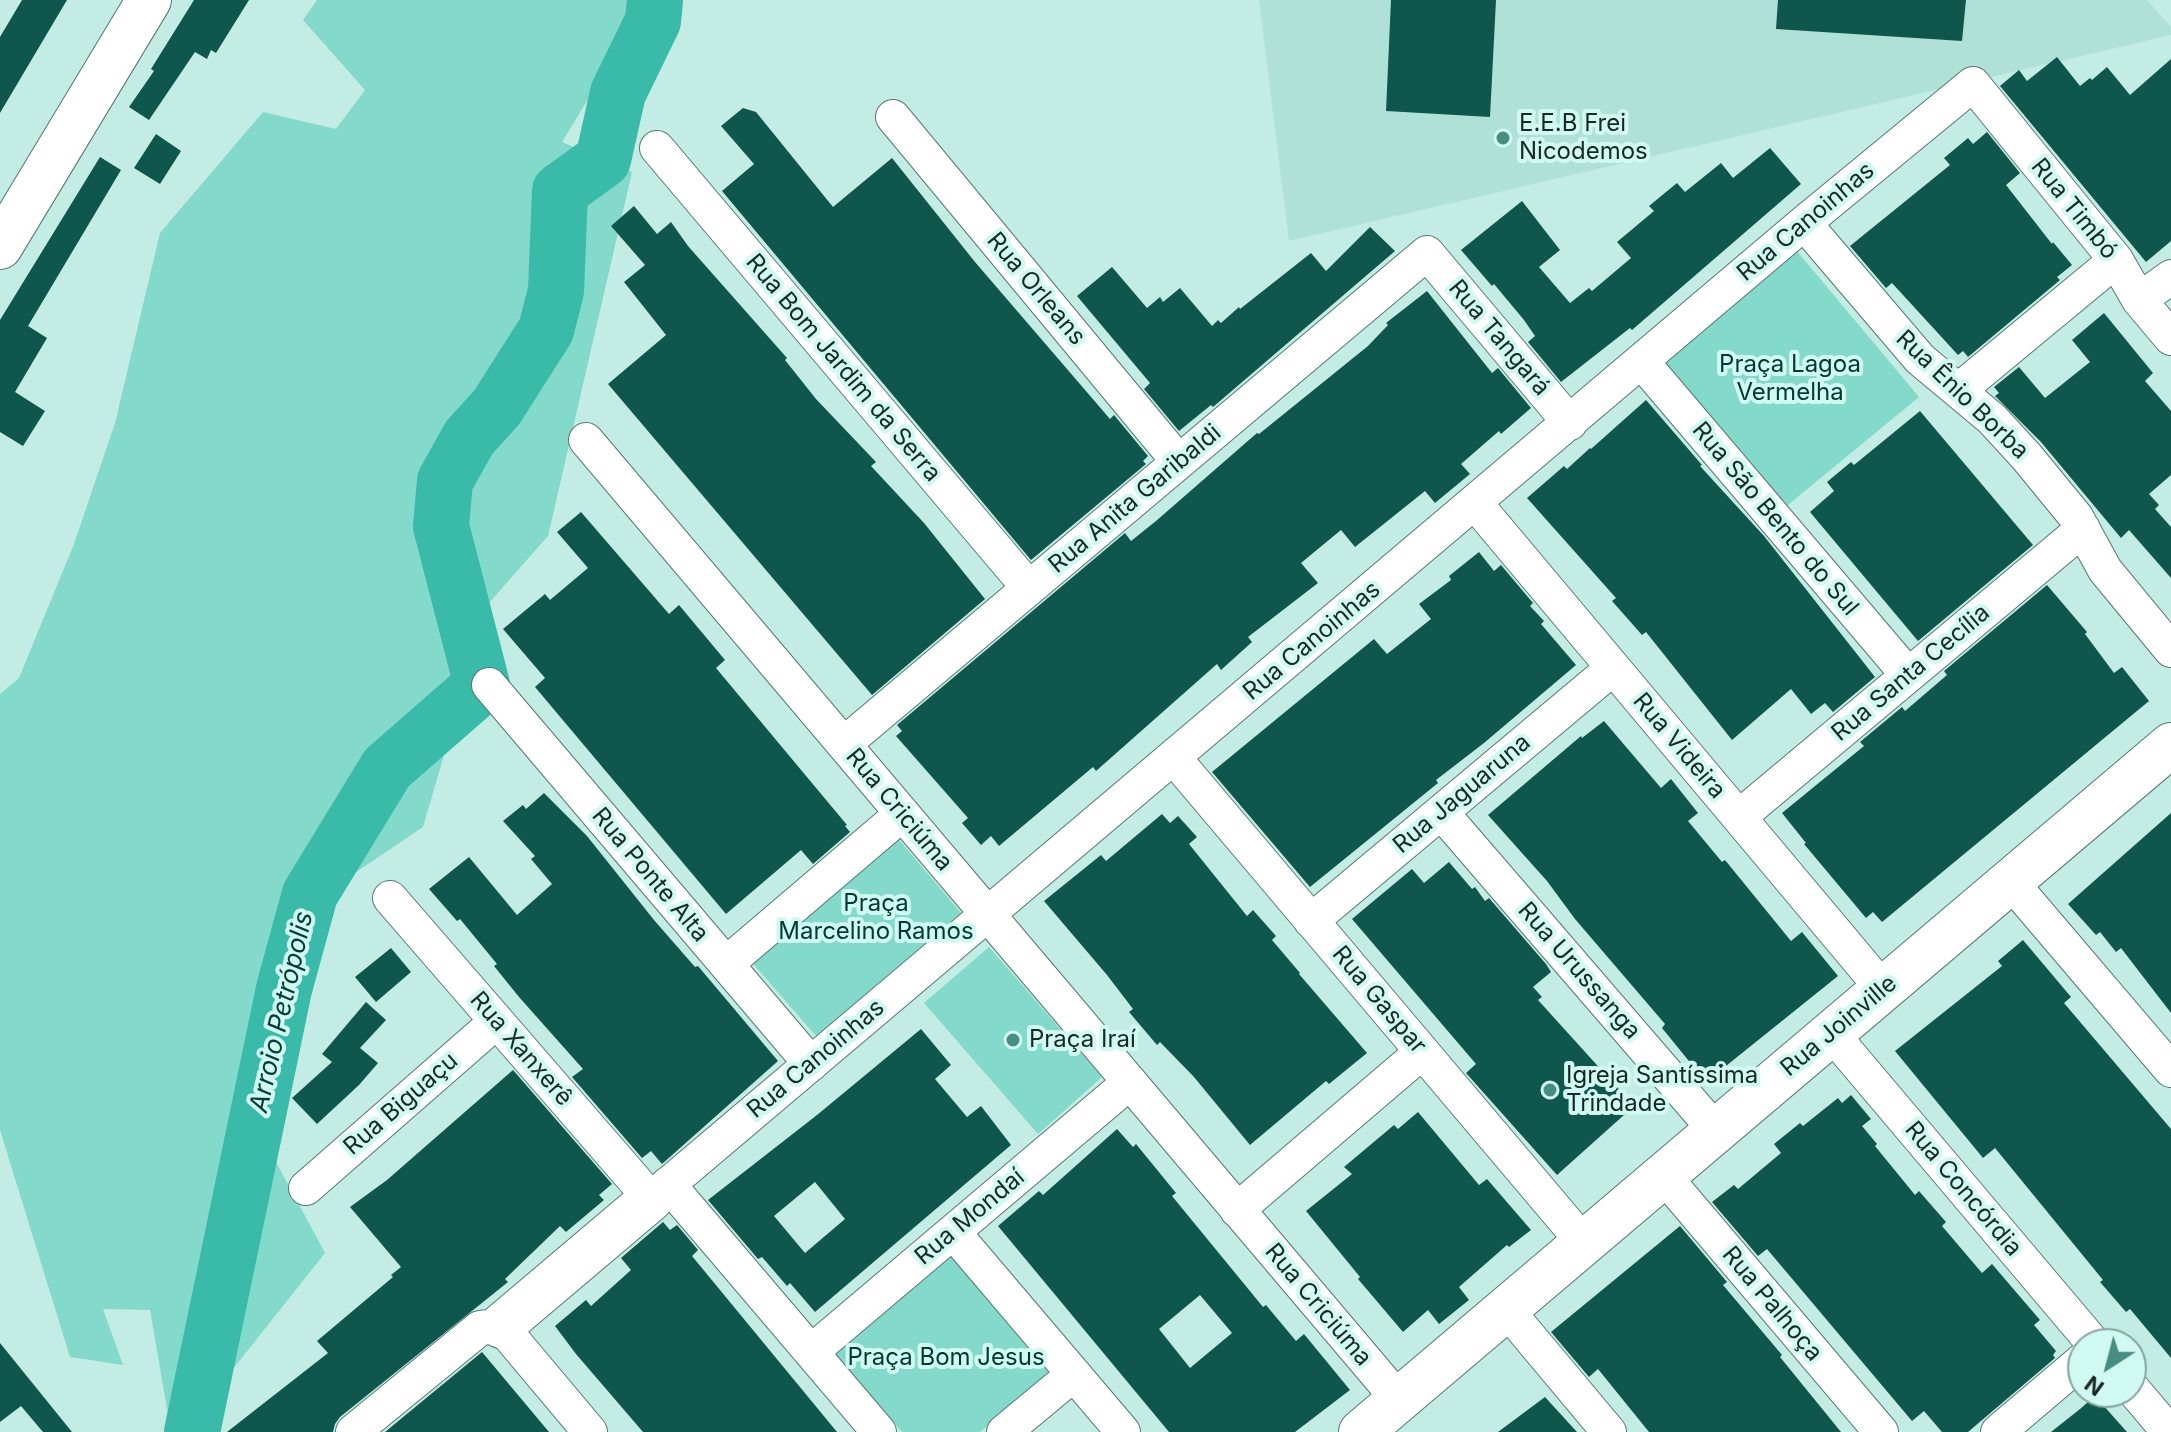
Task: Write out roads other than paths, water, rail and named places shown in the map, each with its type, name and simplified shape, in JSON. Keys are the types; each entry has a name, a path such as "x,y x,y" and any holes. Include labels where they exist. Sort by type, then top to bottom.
{"street":[{"path":"0,247 149,0"},
{"name":"Rua Canoinhas","path":"660,1192 1804,223 1973,84"},
{"name":"Rua Timbó","path":"1973,84 2116,260 2139,300 2171,338"},
{"name":"Rua Orleans","path":"893,117 1179,462"},
{"name":"Rua Bom Jardim da Serra","path":"657,148 1029,588"},
{"name":"Rua Ênio Borba","path":"1804,223 1920,359 1992,419 2026,456 2083,529 2105,570 2171,650"},
{"name":"Rua Anita Garibaldi","path":"844,744 1427,253"},
{"name":"Rua Tangará","path":"1427,253 1570,423"},
{"path":"1959,390 2116,260"},
{"path":"2139,300 2171,277"},
{"name":"Rua São Bento do Sul","path":"1642,362 1908,675"},
{"name":"Rua Criciúma","path":"586,440 1399,1400"},
{"name":"Rua Videira","path":"1475,503 1883,989"},
{"name":"Rua Santa Cecília","path":"1739,817 2083,529"},
{"name":"Rua Jaguaruna","path":"1311,921 1613,668"},
{"name":"Rua Ponte Alta","path":"489,685 811,1064"},
{"name":"Rua Joinville","path":"1361,1432 2171,745"},
{"name":"Rua Gaspar","path":"1174,758 1584,1243"},
{"name":"Rua Urussanga","path":"1441,812 1716,1131"},
{"path":"726,964 902,814"},
{"path":"2010,881 2171,1070"},
{"name":"Rua Xanxerê","path":"390,898 497,1021 811,1352 879,1432"},
{"name":"Rua Biguaçu","path":"306,1188 497,1021"},
{"name":"Rua Concórdia","path":"1831,1033 2080,1328"},
{"path":"1237,1210 1422,1052"},
{"name":"Rua Mondaí","path":"811,1352 1130,1082"},
{"name":"Rua Palhoça","path":"1663,1175 1881,1432"},
{"path":"353,1432 480,1328 501,1326 660,1192"},
{"path":"953,1232 1123,1432"},
{"path":"1506,1309 1609,1432"},
{"path":"501,1326 590,1432"},
{"path":"1004,1432 1074,1374"},
{"path":"1998,1432 2067,1374"},
{"path":"2147,1406 2169,1432"}],"waterway":[{"name":"Arroio Petrópolis","path":"192,1432 284,989 310,894 387,768 482,685 441,526 445,481 469,438 497,407 546,330 556,291 560,191 603,160 618,93 653,21 655,0"}],"place":[{"name":"E.E.B Frei Nicodemos","path":"1503,138"},
{"name":"Praça Iraí","path":"1013,1040"},
{"name":"Igreja Santíssima Trindade","path":"1550,1090"}],"park label":[{"name":"Praça Lagoa Vermelha","path":"1790,379"},
{"name":"Praça Marcelino Ramos","path":"876,918"},
{"name":"Praça Bom Jesus","path":"946,1358"}]}
